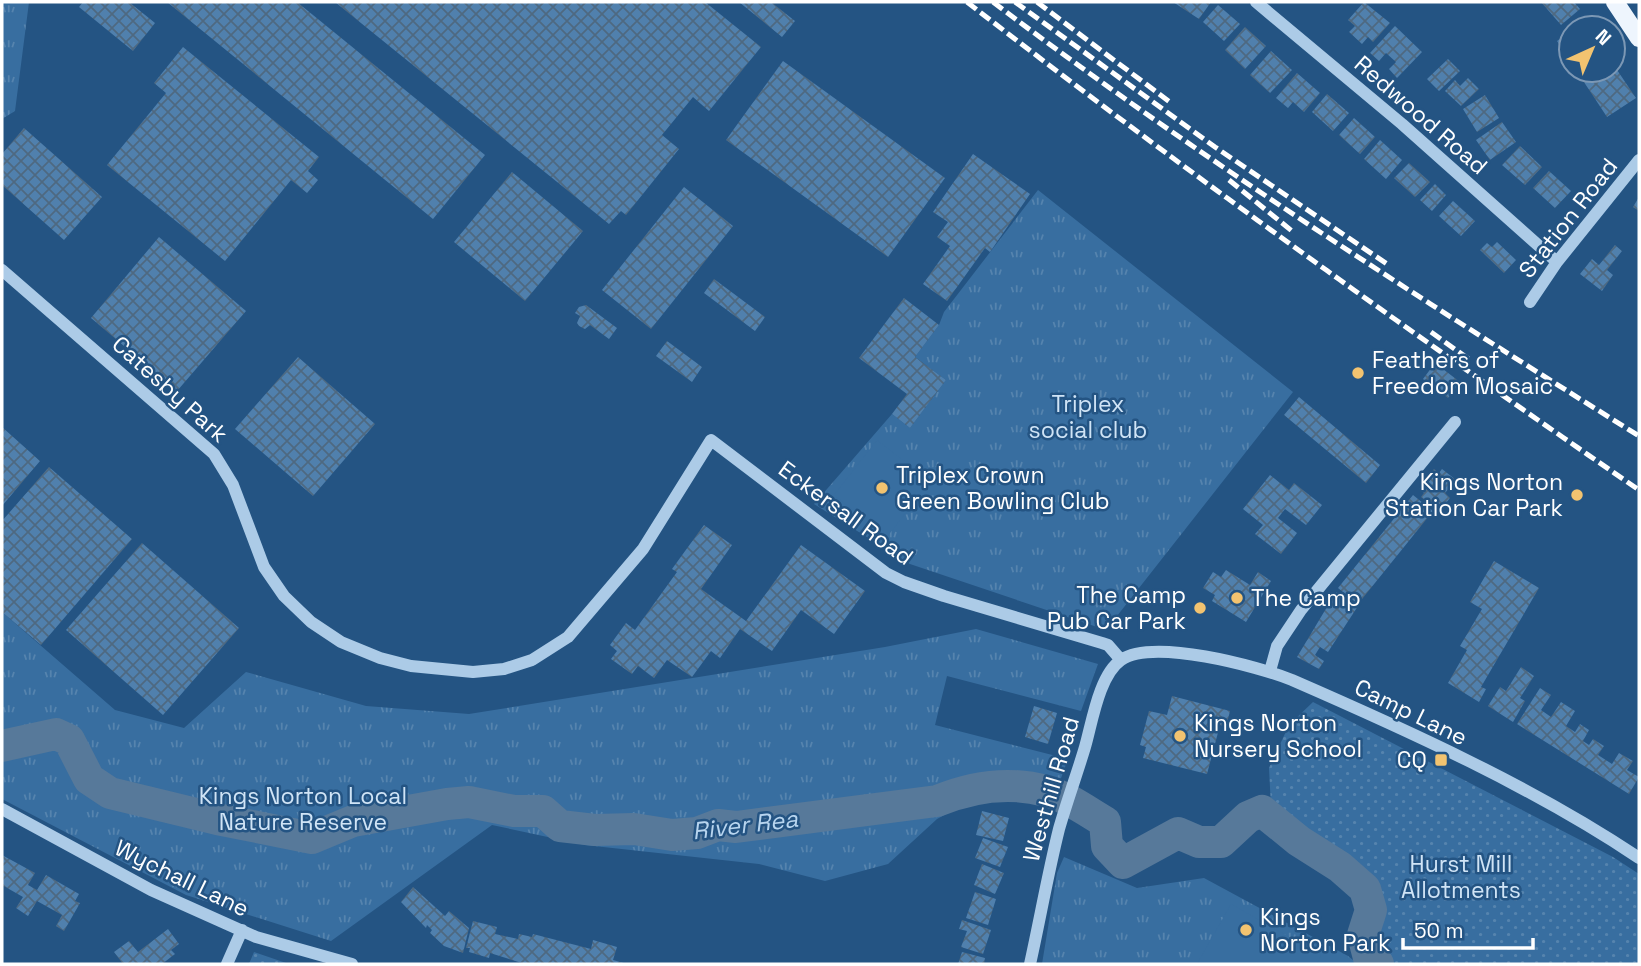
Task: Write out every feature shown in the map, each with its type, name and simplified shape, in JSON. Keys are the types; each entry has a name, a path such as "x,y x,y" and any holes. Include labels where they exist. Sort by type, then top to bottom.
{"main road":[{"path":"1615,2 1639,38"}],"street":[{"name":"Redwood Road","path":"1256,2 1402,124 1557,262"},
{"name":"Station Road","path":"1530,302 1557,262 1639,160"},
{"name":"Catesby Park","path":"2,270 214,454 233,485 264,567 292,606 341,642 395,662 446,671 488,671 532,660 558,645 579,626 643,550 711,440"},
{"path":"1270,671 1277,646 1301,610 1455,422"},
{"name":"Eckersall Road","path":"711,440 886,573 923,589 1105,643 1121,660"},
{"name":"Camp Lane","path":"1121,660 1137,653 1148,652 1213,658 1270,671 1376,718 1499,778 1612,840 1639,858"},
{"name":"Westhill Road","path":"1031,964 1060,827 1104,681 1121,660"},
{"name":"Wychall Lane","path":"2,810 151,890 264,940 352,964"},
{"path":"227,964 242,930"}],"green space":[{"path":"2,2 29,2 15,111 2,119"},
{"name":"Triplex social club","path":"1038,190 1293,392 1106,630 910,564 814,504 892,414 910,428 946,380 915,357 939,325 944,312"},
{"name":"Triplex Crown Green Bowling Club","path":"877,440 930,481 887,537 834,495"},
{"name":"Kings Norton Local Nature Reserve","path":"2,612 115,710 184,728 246,672 366,706 469,714 885,647 976,629 1098,664 1081,711 947,676 935,725 1068,759 1052,803 976,798 937,819 888,864 825,881 759,864 585,845 492,825 331,941 186,895 2,799"},
{"name":"Hurst Mill Allotments","path":"1313,702 1613,857 1639,874 1639,964 1395,964 1376,948 1378,911 1372,889 1343,861 1283,825 1271,807 1269,768 1289,725"},
{"name":"Kings Norton Park","path":"1064,857 1137,888 1204,878 1348,956 1358,964 1042,964 1057,873"},
{"name":"Kings Norton Park","path":"1231,904 1321,955 1317,964 1197,964"},
{"path":"254,952 289,964 249,964"}],"building":[{"path":"83,2 129,2 155,23 133,51 79,7"},
{"path":"167,2 297,2 485,155 433,219"},
{"path":"335,2 705,2 761,47 709,111 693,97 662,135 679,149 626,215 621,211 609,224"},
{"path":"739,2 771,2 795,21 782,37"},
{"path":"1173,2 1211,2 1199,19"},
{"path":"1364,2 1390,23 1373,42 1368,37 1362,44 1349,32 1355,26 1348,20"},
{"path":"1541,2 1574,2 1580,9 1574,14 1557,14 1557,20"},
{"path":"1218,5 1240,24 1224,41 1203,22"},
{"path":"1395,26 1422,52 1397,78 1389,69 1396,62 1386,53 1379,61 1370,53"},
{"path":"1245,27 1266,46 1245,69 1225,50"},
{"path":"183,47 319,157 308,171 318,180 307,193 291,180 225,261 107,165 166,93 154,83"},
{"path":"1271,51 1292,70 1270,93 1250,75"},
{"path":"1448,59 1460,71 1439,91 1427,79"},
{"path":"783,61 945,178 888,257 726,140"},
{"path":"1297,73 1320,93 1304,112 1293,102 1288,108 1276,98"},
{"path":"1468,78 1479,89 1461,106 1445,91 1455,80 1460,86"},
{"path":"1585,84 1627,84 1636,98 1607,117"},
{"path":"1327,94 1349,113 1333,131 1312,112"},
{"path":"1485,95 1499,118 1477,132 1463,109"},
{"path":"1354,118 1375,137 1360,154 1339,135"},
{"path":"1502,122 1516,142 1490,160 1476,140"},
{"path":"24,128 102,197 64,240 2,185 2,154"},
{"path":"1380,140 1402,160 1386,179 1364,159"},
{"path":"1520,146 1542,167 1525,185 1502,165"},
{"path":"973,154 1030,194 990,252 985,248 947,301 923,284 950,246 937,237 948,222 933,212"},
{"path":"1409,163 1430,182 1415,197 1394,178"},
{"path":"1549,171 1571,191 1555,208 1533,188"},
{"path":"512,172 583,231 525,301 454,242"},
{"path":"1435,184 1446,195 1432,211 1420,200"},
{"path":"684,187 733,226 651,329 602,290"},
{"path":"1639,197 1639,211 1633,207"},
{"path":"1453,201 1475,221 1461,236 1439,216"},
{"path":"159,237 246,311 177,391 91,318"},
{"path":"1497,242 1516,260 1504,273 1480,250 1487,243 1492,247"},
{"path":"1615,245 1622,251 1607,270 1613,275 1602,291 1580,274 1592,259 1599,265"},
{"path":"714,279 765,317 755,331 704,293"},
{"path":"904,298 939,325 915,357 946,380 910,428 892,414 907,394 859,358"},
{"path":"586,305 617,328 609,339 590,325 585,329 579,326 577,323 580,316 575,313 579,307"},
{"path":"667,341 702,367 692,382 656,356"},
{"path":"298,357 375,424 313,496 235,429"},
{"path":"1435,363 1460,382 1448,398 1423,379"},
{"path":"1299,397 1380,465 1366,483 1284,415"},
{"path":"2,427 40,461 2,506"},
{"path":"49,467 132,539 41,645 2,612 2,521"},
{"path":"1434,469 1439,473 1442,469 1456,480 1445,493 1450,498 1442,508 1438,505 1435,508 1421,497 1424,493 1419,489"},
{"path":"1270,475 1289,490 1294,483 1322,505 1306,525 1285,509 1278,518 1297,533 1281,554 1255,534 1263,525 1243,509"},
{"path":"1413,495 1433,511 1358,604 1338,588"},
{"path":"704,525 732,545 701,589 746,621 801,545 865,591 834,634 801,610 772,651 740,629 720,658 711,651 692,677 667,660 654,678 638,666 632,674 611,659 617,651 610,645 626,623 635,630 677,572 672,569"},
{"path":"142,543 239,628 163,715 66,630"},
{"path":"1494,561 1539,588 1481,687 1486,689 1479,702 1448,683 1467,650 1460,646 1482,609 1470,602"},
{"name":"The Camp","path":"1226,570 1250,585 1258,572 1271,581 1246,622 1212,601 1215,595 1203,588 1213,572 1221,577"},
{"path":"1336,592 1358,606 1328,652 1320,647 1315,655 1324,661 1319,669 1297,657"},
{"path":"1521,667 1534,676 1520,698 1525,701 1513,722 1488,706 1500,687 1506,691"},
{"path":"1540,688 1551,695 1541,710 1551,717 1561,702 1575,711 1566,726 1575,732 1580,724 1589,730 1583,741 1589,745 1593,739 1604,746 1598,755 1612,764 1619,753 1633,761 1627,770 1639,777 1629,794 1517,724"},
{"name":"Kings Norton Nursery School","path":"1172,696 1230,711 1226,727 1220,725 1207,774 1143,758 1146,747 1140,745 1149,711 1167,715"},
{"path":"1034,706 1057,713 1048,744 1025,737"},
{"path":"982,811 1009,818 1003,841 976,835"},
{"path":"983,838 1008,847 1000,867 975,858"},
{"path":"2,855 35,873 28,885 37,890 46,875 79,894 75,901 80,903 64,931 56,926 62,915 37,901 28,916 16,908 23,897 2,885"},
{"path":"982,864 1004,873 995,894 974,885"},
{"path":"413,887 445,916 449,911 469,928 463,953 444,946 430,933 432,930 427,925 426,928 401,902"},
{"path":"975,892 996,899 988,925 966,918"},
{"path":"962,920 991,930 983,954 961,947 967,931 959,929"},
{"path":"473,921 497,927 495,934 518,939 519,934 532,937 533,934 591,949 593,940 617,947 613,960 627,964 525,964 490,953 489,958 469,952 470,948 466,948"},
{"path":"168,929 179,944 171,950 175,954 162,964 123,964 114,952 129,941 138,952"},
{"path":"962,952 985,958 984,964 958,964"}],"waterway":[{"name":"River Rea","path":"2,746 56,734 69,740 89,779 110,793 217,819 312,838 353,821 469,802 514,811 543,811 560,826 595,830 634,829 672,835 697,833 718,825 736,827 937,801 977,789 1018,786 1053,793 1105,822 1107,846 1123,863 1178,833 1199,842 1221,842 1248,817 1262,811 1299,841 1340,867 1365,889 1371,910 1363,935 1369,958 1378,964"}],"railway":[{"path":"967,2 1300,251 1639,490"},
{"path":"993,2 1230,172 1639,436"},
{"path":"1015,2 1215,147 1390,266"},
{"path":"1037,2 1171,103"},
{"path":"1229,180 1292,231"},
{"path":"1431,332 1470,360"}],"place":[{"name":"Feathers of Freedom Mosaic","path":"1358,373"},
{"name":"Triplex Crown Green Bowling Club","path":"882,488"},
{"name":"Kings Norton Station Car Park","path":"1577,495"},
{"name":"The Camp","path":"1237,598"},
{"name":"The Camp Pub Car Park","path":"1200,608"},
{"name":"Kings Norton Nursery School","path":"1180,736"},
{"name":"CQ","path":"1441,760"},
{"name":"Kings Norton Park","path":"1246,930"}]}
